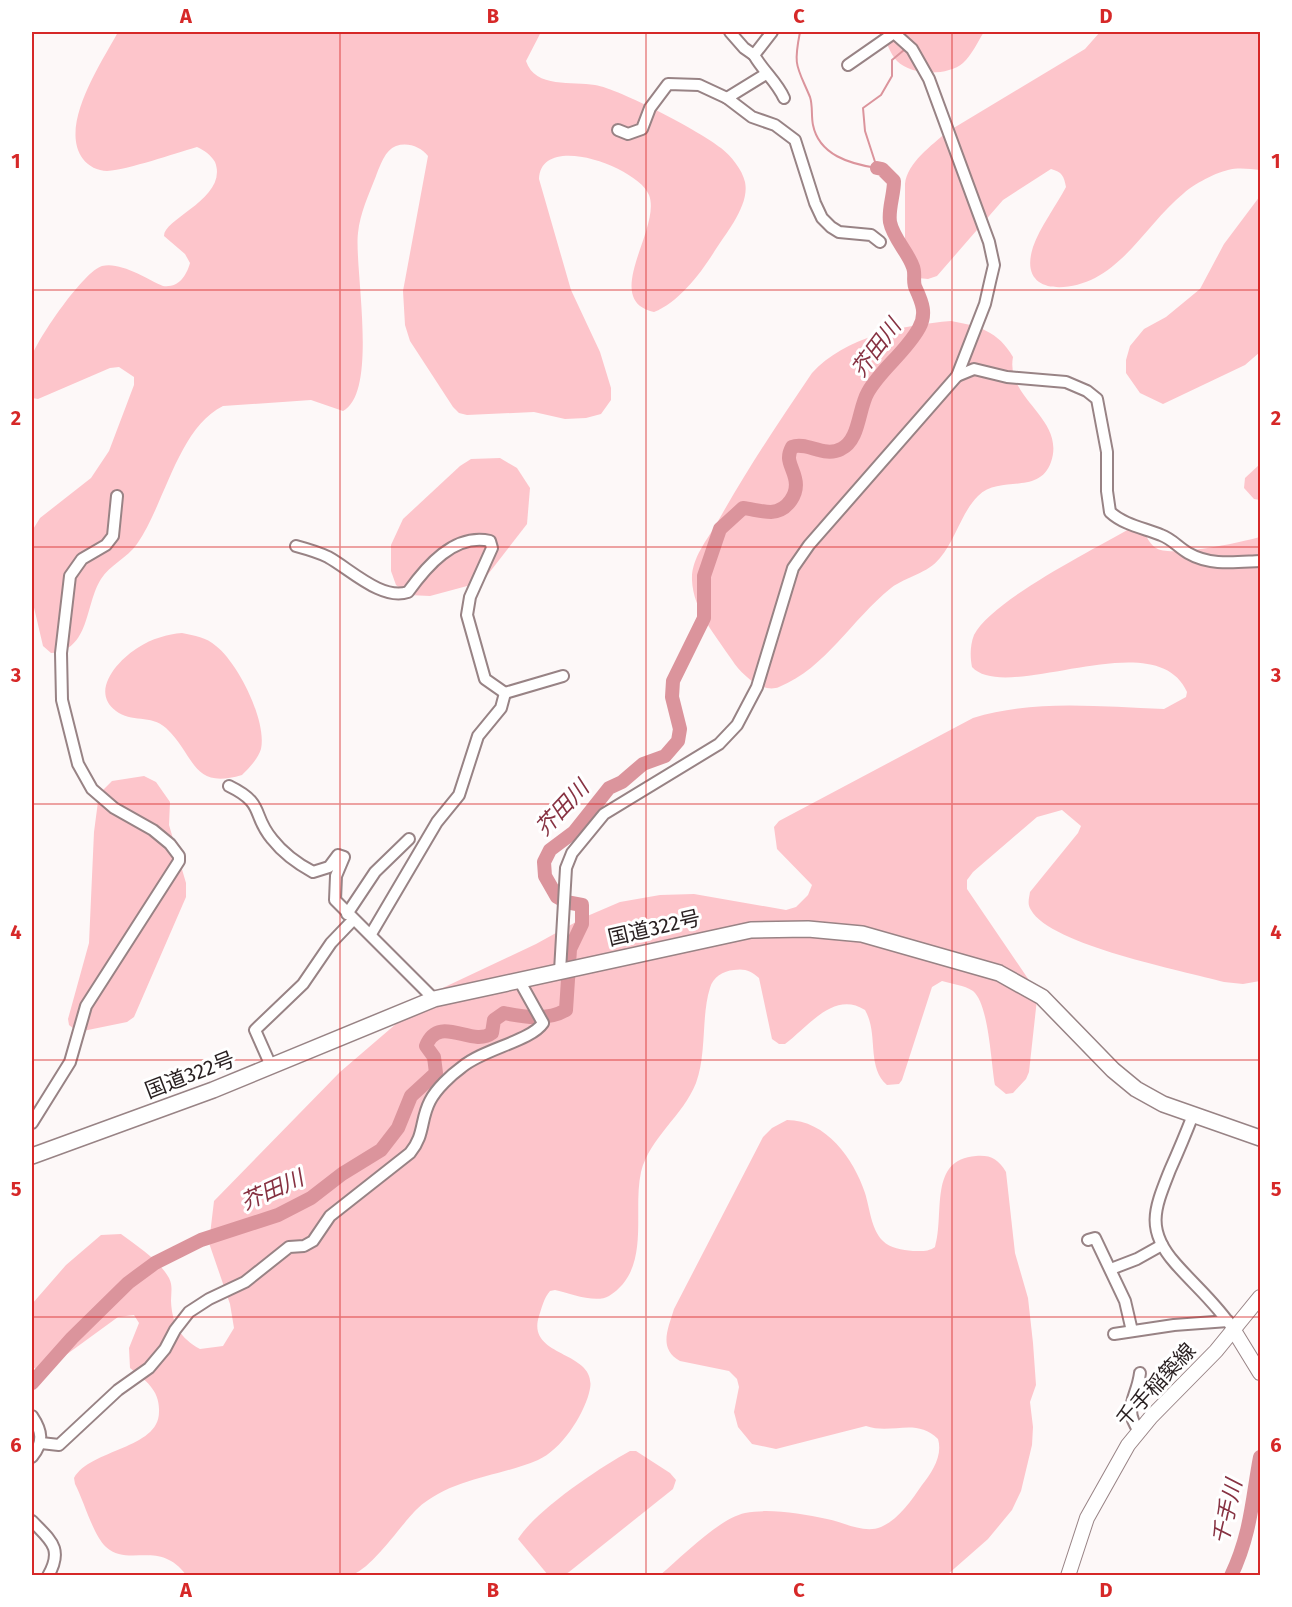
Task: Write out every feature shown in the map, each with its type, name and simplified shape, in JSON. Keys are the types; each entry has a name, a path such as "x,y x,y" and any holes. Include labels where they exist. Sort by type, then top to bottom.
{"highway":[{"name":"国道322号","path":"32,1156 213,1090 434,999 751,930 807,929 862,934 999,974 1020,983 1055,1008 1127,1082 1163,1104 1260,1138"}],"main road":[{"name":"千手稲築線","path":"1068,1575 1087,1518 1128,1445 1216,1352 1230,1325 1260,1297"},
{"path":"1230,1325 1260,1372"}],"street":[{"path":"730,32 744,48 754,55 766,74 779,87 784,98"},
{"path":"754,55 772,32"},
{"path":"562,970 566,868 572,853 604,814 720,744 737,725 757,687 793,568 809,544 957,376 985,304 994,264 989,242 929,80 912,49 893,32 848,64"},
{"path":"727,98 766,74"},
{"path":"618,130 628,134 642,129 650,108 668,84 706,86 752,117 775,124 795,140 814,203 822,218 831,227 839,232 871,235 880,242"},
{"path":"957,376 974,369 1008,377 1066,382 1087,391 1097,399 1103,421 1110,512 1127,523 1172,539 1187,552 1207,561 1226,563 1260,561"},
{"path":"32,1123 70,1062 86,1006 179,861 179,856 170,844 153,830 114,808 92,789 78,765 62,700 61,653 70,576 82,559 106,545 113,536 117,496"},
{"path":"296,546 326,556 384,590 402,594 408,592 436,558 448,549 461,544 490,541 492,548 470,597 467,615 485,679 505,693"},
{"path":"505,693 563,676"},
{"path":"371,934 437,822 459,795 478,735 501,708 505,693"},
{"path":"229,786 247,795 272,839 298,864 313,872 329,867 338,855 345,857 336,876 335,900 434,999"},
{"path":"271,1066 255,1030 303,984 350,917 375,872 405,838 421,850"},
{"path":"41,1443 59,1445 118,1390 149,1368 165,1349 175,1330 189,1312 209,1299 245,1282 289,1247 304,1246 313,1241 330,1216 410,1153 420,1141 429,1102 461,1067 496,1047 521,1038 539,1028 543,1023 519,980"},
{"path":"1194,1115 1157,1202 1154,1218 1162,1245 1230,1325"},
{"path":"1088,1240 1095,1238 1110,1269 1125,1301 1132,1331"},
{"path":"1110,1269 1137,1259 1162,1245"},
{"path":"1114,1334 1230,1325"},
{"path":"1139,1431 1131,1420 1131,1403 1140,1373"},
{"path":"32,1416 40,1430 41,1443 32,1457"},
{"path":"32,1521 54,1545 57,1553 48,1575"}],"shaded area":[{"path":"118,32 541,32 526,61 537,76 556,82 607,88 641,102 696,132 721,148 736,163 745,182 744,200 730,228 696,278 672,302 654,312 639,305 632,293 632,278 651,209 649,195 628,174 591,159 572,156 556,157 544,165 539,179 571,290 600,352 611,388 611,400 601,414 586,418 565,419 534,412 467,415 459,413 453,407 410,341 405,325 403,291 428,156 410,145 392,148 379,168 359,226 363,356 360,380 354,399 343,411 311,400 223,406 208,417 183,449 156,509 137,544 101,579 80,635 64,650 51,653 43,646 32,599 32,531 40,518 91,478 109,451 134,385 134,377 119,367 110,368 38,399 32,398 30,371 32,356 52,321 74,292 84,280 102,266 125,268 163,286 173,285 181,280 190,263 185,254 164,236 174,222 205,196 213,186 217,175 213,159 197,147 117,170 100,170 83,159 77,145 76,129 79,112 93,77"},
{"path":"883,32 984,32 963,63 939,72 921,72 897,61 890,51"},
{"path":"1100,32 1260,32 1260,170 1232,169 1199,183 1173,203 1131,249 1108,270 1083,283 1059,287 1048,286 1038,281 1032,274 1030,262 1036,239 1066,187 1062,175 1051,169 1003,200 937,276 928,279 918,278 905,257 905,184 915,162 947,132 1085,49"},
{"path":"1260,196 1260,352 1245,365 1163,404 1140,393 1126,373 1126,360 1130,346 1144,329 1166,317 1200,289 1224,244"},
{"path":"951,321 987,331 1007,348 1013,357 1013,372 1018,385 1050,433 1053,447 1051,462 1038,479 997,486 978,496 967,510 940,558 923,571 891,588 811,668 796,679 779,687 766,688 759,685 746,677 736,665 696,602 692,572 700,550 812,373 825,361 841,350 876,335 914,326"},
{"path":"500,458 517,468 530,488 527,524 482,582 430,596 408,595 396,585 391,571 391,545 403,519 460,466 471,459"},
{"path":"1260,464 1260,500 1254,499 1244,488 1245,478"},
{"path":"1129,529 1142,529 1152,545 1164,551 1206,548 1260,537 1260,981 1243,984 1224,982 1150,964 1090,945 1043,923 1030,908 1030,892 1078,833 1081,826 1062,810 1037,817 973,872 967,880 967,889 1035,989 1037,999 1029,1072 1026,1079 1013,1093 1006,1094 995,1085 983,1008 973,991 966,987 942,981 932,987 902,1080 899,1084 887,1085 877,1069 869,1019 865,1010 854,1005 843,1004 832,1007 812,1020 785,1044 779,1044 772,1039 759,978 751,972 738,969 722,973 711,984 707,999 702,1059 696,1083 683,1106 645,1159 641,1172 638,1239 631,1271 622,1285 604,1298 590,1298 555,1290 550,1291 542,1306 538,1330 543,1340 585,1369 590,1379 589,1393 582,1412 555,1449 523,1466 460,1484 430,1499 417,1509 367,1565 350,1575 186,1575 176,1564 165,1558 115,1553 101,1542 74,1478 82,1468 148,1434 156,1424 159,1404 151,1387 130,1368 129,1348 139,1323 134,1315 118,1317 48,1368 37,1370 32,1366 32,1304 66,1265 101,1235 121,1234 141,1248 165,1271 171,1287 173,1317 182,1335 200,1349 223,1346 234,1328 230,1304 209,1243 214,1201 340,1072 432,993 620,902 660,895 694,894 786,910 796,907 808,895 812,885 777,849 774,827 779,821 973,718 996,712 1043,706 1164,709 1186,697 1187,692 1170,672 1145,663 1115,663 1016,677 990,676 972,667 971,651 974,635 984,621 1021,592"},
{"path":"182,633 204,639 216,646 233,665 249,693 260,723 261,749 256,760 242,775 213,778 203,774 166,728 154,721 122,715 108,703 105,694 106,685 123,659 149,642"},
{"path":"144,776 156,782 170,802 169,825 186,883 186,897 134,1017 127,1022 78,1032 69,1025 68,1019 89,943 94,832 99,794 112,781"},
{"path":"787,1120 801,1122 826,1134 846,1155 860,1180 873,1225 879,1236 889,1245 901,1249 924,1251 935,1247 941,1190 951,1167 961,1159 976,1156 990,1157 997,1161 1006,1172 1015,1253 1028,1298 1033,1343 1036,1385 1030,1402 1033,1427 1032,1445 1021,1491 1012,1510 988,1539 947,1575 660,1575 712,1531 745,1513 786,1512 861,1528 881,1527 899,1514 909,1503 938,1458 938,1439 930,1432 912,1428 885,1429 866,1426 776,1449 752,1444 738,1427 734,1412 739,1387 737,1379 729,1371 680,1361 669,1351 666,1338 674,1309 763,1137 772,1128"},
{"path":"630,1451 636,1451 670,1473 676,1480 673,1489 569,1572 564,1575 548,1575 518,1539 553,1503"}],"waterway":[{"path":"800,32 797,60 799,72 810,97 812,122 816,135 829,151 846,161 877,168 865,131 863,108 881,95 892,76 892,60 904,50"},
{"path":"903,32 908,39"},
{"name":"芥田川","path":"32,1383 72,1338 128,1283 155,1263 201,1240 278,1215 311,1198 342,1174 381,1150 398,1128 411,1096 436,1073 434,1057 426,1046 439,1032 447,1031 484,1037 492,1033 494,1020 504,1013 543,1017 566,1010 570,949 582,924 582,905 566,902 557,897 545,876 544,862 550,850 574,832 609,788 622,782 643,764 665,756 678,741 680,729 672,697 673,681 704,618 704,576 720,529 743,508 771,512 787,505 794,495 796,484 789,459 792,447 803,446 828,452 847,445 852,439 868,392 914,337 923,318 923,308 915,287 913,267 894,234 890,222 894,181 882,169 877,168"},
{"name":"千手川","path":"1231,1576 1247,1531 1260,1457"}]}
